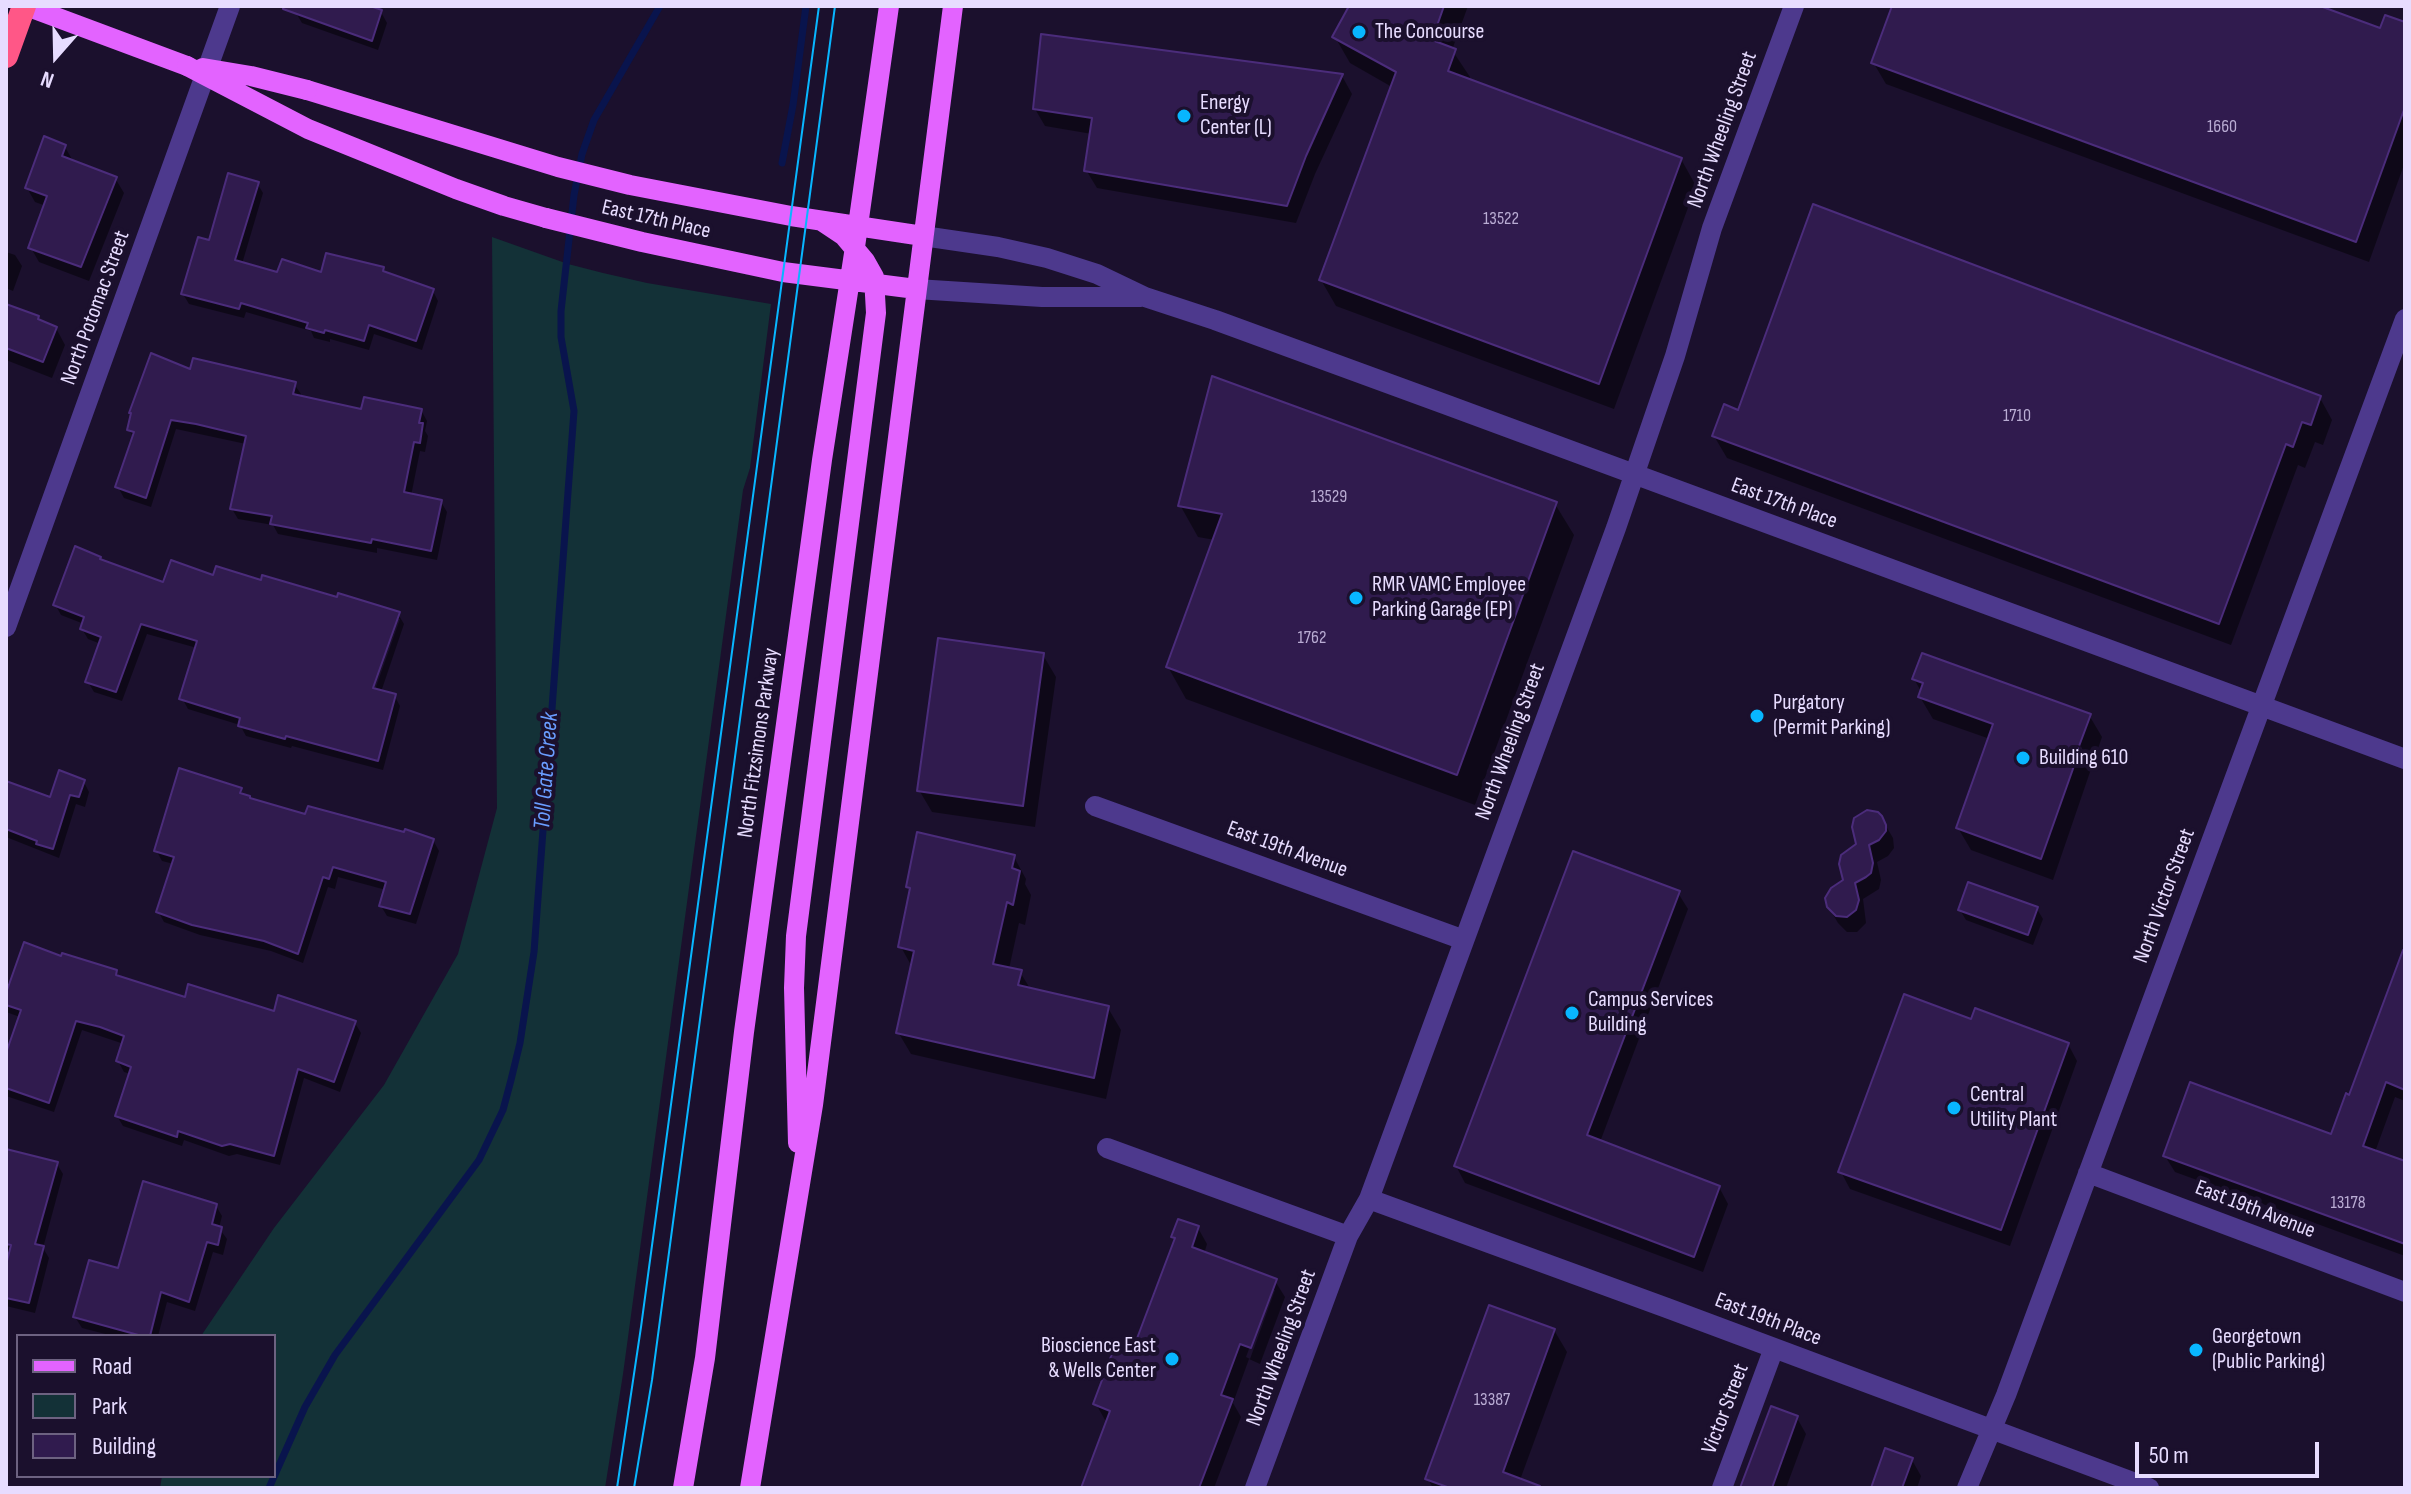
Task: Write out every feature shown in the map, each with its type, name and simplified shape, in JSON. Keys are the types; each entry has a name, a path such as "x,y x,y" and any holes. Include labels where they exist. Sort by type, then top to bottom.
{"highway":[{"path":"6,56 25,6"}],"main road":[{"name":"East 17th Place","path":"25,6 187,66 308,129 480,197 597,231 728,261 783,272 916,289"},
{"name":"North Fitzsimons Parkway","path":"683,1488 705,1358 744,1032 795,656 889,6"},
{"path":"750,1488 815,1090 953,6"},
{"name":"East 17th Place","path":"187,66 251,76 307,90 558,167 680,196 823,222 857,237 923,236"},
{"path":"800,1195 794,988 796,936 876,304 874,284 857,237"}],"street":[{"name":"North Potomac Street","path":"6,627 230,6"},
{"name":"North Wheeling Street","path":"1255,1488 1348,1236 1369,1199 1635,474 1677,350 1718,212 1794,6"},
{"name":"East 17th Place","path":"923,236 998,247 1097,274 1145,297 1240,329 2405,759"},
{"name":"East 17th Place","path":"916,289 1042,297 1145,297"},
{"name":"North Victor Street","path":"1967,1488 1992,1430 2261,705 2397,366 2404,323"},
{"name":"East 19th Avenue","path":"1095,806 1464,940"},
{"path":"1107,1148 1348,1236"},
{"name":"East 19th Avenue","path":"2088,1173 2405,1292"},
{"name":"East 19th Place","path":"1369,1199 2149,1488"},
{"name":"Victor Street","path":"1722,1488 1774,1348"}],"green space":[{"path":"492,237 603,273 771,304 605,1488 160,1488 162,1478 276,1478 276,1334 202,1334 274,1228 384,1085 458,954 497,808"}],"building":[{"path":"283,6 370,6 382,10 372,41 283,9"},
{"path":"1349,6 1444,6 1432,40 1456,49 1448,71 1682,158 1599,384 1319,280 1396,72 1332,37"},
{"path":"1892,6 2320,6 2380,28 2385,15 2405,22 2405,107 2356,242 1871,63"},
{"name":"Energy Center (L)","path":"1041,34 1343,74 1287,206 1084,171 1092,118 1033,109"},
{"path":"44,136 66,145 62,156 117,177 81,267 28,248 47,196 25,188"},
{"path":"228,173 259,182 235,260 277,272 282,259 321,272 326,253 384,267 383,271 434,289 416,341 369,325 364,341 325,330 324,333 306,328 308,323 241,303 239,309 181,294 198,237 209,240"},
{"path":"1813,204 2321,396 2311,425 2302,422 2293,447 2286,444 2219,624 1712,436 1724,404 1738,410"},
{"path":"6,304 39,316 38,319 57,327 43,362 6,348"},
{"path":"151,353 190,369 193,358 296,382 293,394 361,409 364,397 422,409 420,443 414,442 404,492 442,500 431,551 270,524 272,516 230,509 246,436 196,424 171,420 146,498 115,487 134,432 127,430 129,413"},
{"name":"RMR VAMC Employee Parking Garage (EP)","path":"1212,376 1557,502 1457,775 1166,667 1222,514 1178,506"},
{"path":"75,546 100,559 163,582 171,560 213,575 216,566 261,580 262,575 400,612 373,688 396,694 378,761 238,726 240,718 179,699 197,641 141,624 116,692 85,682 101,637 80,629 84,617 53,605"},
{"path":"938,638 1044,653 1023,806 917,791"},
{"name":"Building 610","path":"1922,653 2091,714 2041,859 1956,828 1993,724 1918,697 1923,683 1912,679"},
{"path":"179,768 242,788 240,793 250,798 305,814 308,806 434,839 410,914 379,906 386,882 333,867 329,879 323,877 298,954 264,941 192,925 156,912 174,857 154,851"},
{"path":"59,770 85,780 79,797 70,795 53,849 6,829 6,781 50,797"},
{"path":"1867,810 1882,816 1886,831 1879,840 1869,845 1873,863 1871,873 1855,883 1859,900 1856,910 1847,917 1836,916 1827,907 1825,898 1831,888 1843,880 1839,864 1841,855 1856,844 1852,827 1854,818"},
{"path":"917,832 1015,855 1012,868 1020,871 1013,905 1007,902 993,964 1022,970 1018,985 1109,1006 1094,1078 896,1033 914,951 898,947"},
{"name":"Campus Services Building","path":"1573,851 1680,891 1587,1135 1720,1186 1694,1257 1454,1166"},
{"path":"1968,882 2038,907 2028,935 1958,910"},
{"path":"24,942 61,956 62,953 117,970 116,975 185,997 188,984 274,1011 278,995 356,1021 334,1082 298,1069 274,1156 230,1144 222,1146 178,1131 177,1137 115,1116 131,1067 116,1061 124,1036 100,1027 76,1021 49,1103 6,1088 6,1053 21,1010 6,1005 6,993"},
{"path":"2403,950 2405,1090 2386,1082 2363,1146 2405,1161 2405,1244 2163,1156 2190,1082 2331,1134 2346,1093 2349,1095"},
{"name":"Central Utility Plant","path":"1904,994 1971,1019 1975,1008 2069,1043 2001,1230 1838,1172"},
{"path":"6,1149 58,1162 35,1244 44,1246 29,1303 6,1298 6,1265 11,1245 6,1244"},
{"path":"143,1181 217,1204 212,1224 222,1227 218,1245 207,1242 189,1302 161,1292 150,1334 135,1334 73,1317 89,1260 118,1268"},
{"name":"Bioscience East & Wells Center","path":"1178,1219 1199,1226 1192,1247 1277,1279 1251,1348 1240,1344 1221,1395 1233,1399 1199,1488 1081,1488 1110,1411 1093,1404 1116,1343 1133,1349 1175,1238 1171,1237"},
{"path":"1489,1305 1555,1329 1503,1472 1539,1488 1450,1488 1425,1479"},
{"path":"1771,1406 1798,1416 1772,1488 1740,1488"},
{"path":"1885,1448 1913,1458 1902,1488 1871,1488"}],"waterway":[{"name":"Toll Gate Creek","path":"276,1472 305,1407 335,1355 479,1160 503,1110 511,1080 534,952 574,411 561,337 574,195 582,154 594,120 660,6"},
{"path":"782,163 806,6"},
{"name":"Toll Gate Creek","path":"269,1488 273,1478"}],"tram line":[{"path":"617,1488 819,6"},
{"path":"634,1488 652,1380 835,6"}],"place":[{"name":"The Concourse","path":"1359,32"},
{"name":"Energy Center (L)","path":"1184,116"},
{"name":"RMR VAMC Employee Parking Garage (EP)","path":"1356,598"},
{"name":"Purgatory (Permit Parking)","path":"1757,716"},
{"name":"Building 610","path":"2023,758"},
{"name":"Campus Services Building","path":"1572,1013"},
{"name":"Central Utility Plant","path":"1954,1108"},
{"name":"Georgetown (Public Parking)","path":"2196,1350"},
{"name":"Bioscience East & Wells Center","path":"1172,1359"}]}
